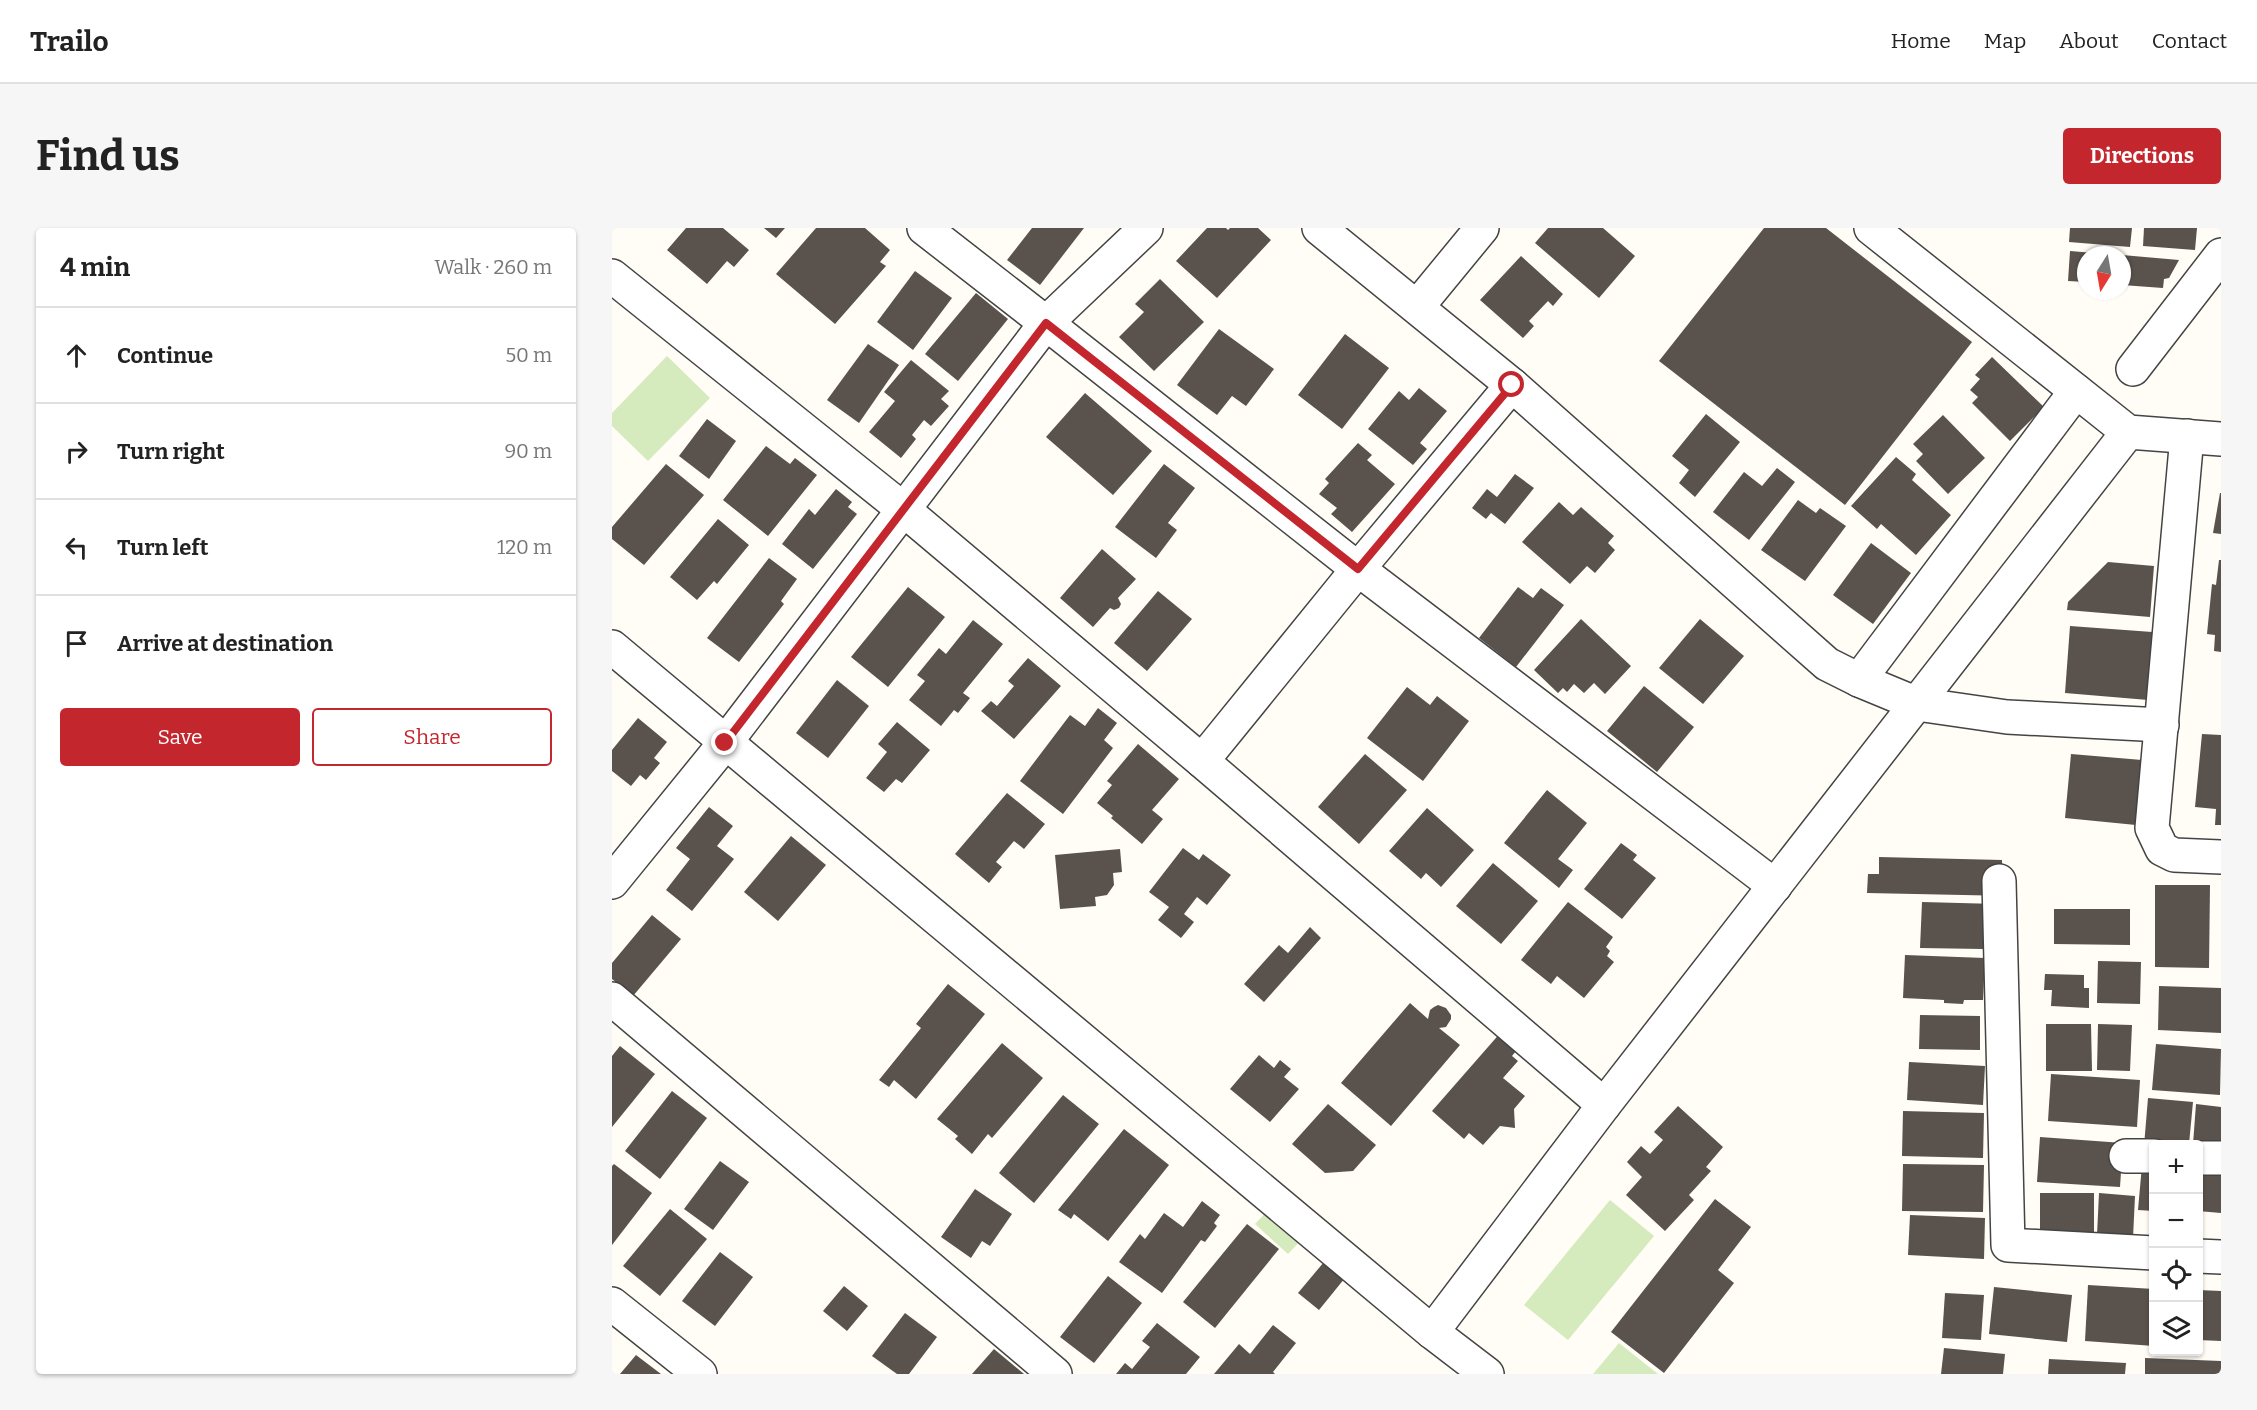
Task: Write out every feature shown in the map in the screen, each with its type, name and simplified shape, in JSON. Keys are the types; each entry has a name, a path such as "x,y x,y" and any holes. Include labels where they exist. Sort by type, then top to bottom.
{"street":[{"path":"924,228 1358,569 1774,886"},
{"path":"612,882 725,743 1046,323 1146,228"},
{"path":"1319,228 1512,385 1827,664 1917,704 2007,717 2162,725"},
{"path":"1417,307 1482,228"},
{"path":"1871,228 2128,432 2221,439"},
{"path":"2133,369 2221,255"},
{"path":"612,276 904,510 1604,1105"},
{"path":"1202,761 1512,385"},
{"path":"1859,680 2076,392"},
{"path":"1432,1332 1604,1105 2128,432"},
{"path":"2187,436 2152,828 2162,849 2174,855 2221,858"},
{"path":"612,647 1432,1332 1487,1374"},
{"path":"1999,881 2008,1245 2149,1253"},
{"path":"612,999 1054,1374"},
{"path":"2203,1158 2221,1158"},
{"path":"2203,1256 2221,1257"},
{"path":"612,1304 700,1374"}],"green space":[{"path":"667,356 710,398 648,461 612,426 612,413"},
{"path":"1610,1200 1654,1236 1568,1340 1524,1305"},
{"path":"1272,1206 1305,1236 1288,1254 1255,1224"},
{"path":"1619,1343 1658,1374 1593,1374"}],"building":[{"path":"686,228 723,228 749,250 734,267 727,261 707,284 667,250"},
{"path":"764,228 785,228 776,238"},
{"path":"816,228 865,228 890,250 880,262 886,266 835,324 776,274"},
{"path":"1032,228 1084,228 1040,285 1007,260"},
{"path":"1207,228 1226,228 1228,230 1230,228 1258,228 1271,240 1217,298 1176,261"},
{"path":"1548,228 1603,228 1635,256 1599,298 1535,243"},
{"path":"1764,228 1826,228 1972,342 1845,505 1659,361"},
{"path":"2070,228 2132,228 2130,246 2069,242"},
{"path":"2144,228 2197,228 2195,250 2143,246"},
{"path":"2070,251 2077,252 2077,282 2068,281"},
{"path":"1521,256 1563,294 1553,306 1548,301 1529,321 1534,326 1523,338 1480,300"},
{"path":"2131,256 2179,260 2169,278 2164,279 2163,288 2131,286"},
{"path":"915,271 952,298 913,350 877,322"},
{"path":"1160,279 1204,322 1154,371 1119,337 1144,312 1135,304"},
{"path":"976,293 1008,319 958,381 925,354"},
{"path":"1219,329 1274,369 1246,406 1232,396 1217,415 1177,385"},
{"path":"1345,334 1389,368 1342,429 1298,395"},
{"path":"868,344 899,365 859,423 827,400"},
{"path":"1992,357 2044,407 2010,441 1972,403 1978,397 1970,390 1980,379 1975,375"},
{"path":"911,360 949,391 941,399 949,406 931,426 924,420 912,435 916,439 901,458 869,432 895,401 884,392"},
{"path":"1419,388 1447,411 1420,443 1427,449 1413,465 1368,429 1399,391 1409,400"},
{"path":"1085,393 1152,451 1113,495 1046,437"},
{"path":"1706,414 1740,442 1695,497 1679,483 1689,470 1672,456"},
{"path":"1943,415 1985,458 1948,494 1916,461 1923,454 1913,444"},
{"path":"707,419 736,441 709,479 679,456"},
{"path":"1358,443 1372,455 1367,460 1395,484 1352,532 1331,514 1337,508 1319,494 1329,483 1325,479"},
{"path":"766,446 790,464 795,458 817,475 768,536 723,500"},
{"path":"1896,457 1916,474 1912,480 1951,515 1916,555 1881,524 1877,529 1851,506"},
{"path":"666,464 704,495 644,565 612,539 612,527"},
{"path":"1164,464 1195,488 1168,523 1177,530 1156,558 1115,527"},
{"path":"1777,468 1795,482 1749,540 1713,512 1744,472 1762,486"},
{"path":"1515,474 1534,488 1505,524 1491,513 1486,519 1472,508 1487,489 1497,497"},
{"path":"836,489 852,502 848,507 857,514 813,569 782,544 809,509 815,515"},
{"path":"2221,493 2221,534 2213,533"},
{"path":"1798,500 1816,513 1820,508 1846,526 1805,581 1761,550"},
{"path":"1559,502 1573,515 1581,507 1614,536 1608,543 1615,550 1595,573 1587,566 1570,584 1522,542"},
{"path":"718,519 749,545 717,584 714,581 697,600 670,577"},
{"path":"1871,543 1911,573 1873,624 1833,595"},
{"path":"1102,549 1136,579 1118,598 1121,604 1119,608 1114,610 1110,608 1093,627 1060,598"},
{"path":"769,558 797,579 781,601 784,604 739,662 707,638"},
{"path":"2219,560 2221,560 2221,652 2214,651 2215,635 2207,634 2212,584 2216,585"},
{"path":"2108,562 2154,566 2150,617 2067,610 2068,602"},
{"path":"908,587 945,617 888,687 851,657"},
{"path":"1518,587 1533,598 1541,588 1564,605 1516,667 1479,638"},
{"path":"1158,591 1192,619 1147,671 1114,643"},
{"path":"1581,619 1631,666 1605,694 1594,683 1584,693 1574,684 1567,692 1563,688 1558,693 1534,670"},
{"path":"1700,619 1744,656 1703,704 1659,668"},
{"path":"973,620 1003,644 963,693 970,698 958,713 954,710 941,726 909,700 925,681 917,675 939,648 946,654"},
{"path":"2070,626 2166,633 2160,701 2065,693"},
{"path":"1028,658 1061,686 1014,739 981,711 991,701 997,706 1014,686 1008,681"},
{"path":"837,680 869,706 828,758 796,733"},
{"path":"1644,686 1694,727 1657,772 1607,731"},
{"path":"1407,687 1430,705 1437,696 1469,721 1423,781 1367,738"},
{"path":"1098,708 1117,723 1104,740 1113,748 1063,814 1020,781 1070,715 1085,726"},
{"path":"638,718 667,742 654,758 660,763 646,780 640,775 631,786 612,771 612,750"},
{"path":"897,722 930,750 902,783 896,779 884,792 866,778 887,752 878,744"},
{"path":"2202,734 2221,735 2221,825 2215,825 2216,809 2195,807"},
{"path":"1138,744 1179,779 1152,810 1163,819 1142,844 1097,803 1112,785 1107,781"},
{"path":"1365,754 1407,790 1359,844 1318,807"},
{"path":"2071,754 2142,760 2136,825 2065,818"},
{"path":"1547,790 1587,823 1558,859 1573,870 1559,888 1504,843"},
{"path":"1007,793 1045,824 1024,849 1014,841 996,862 1002,867 989,883 955,854"},
{"path":"709,807 733,826 717,846 734,859 692,911 666,890 690,859 676,848"},
{"path":"1427,808 1474,850 1441,887 1426,873 1421,879 1389,851"},
{"path":"791,836 826,865 778,921 744,892"},
{"path":"1621,843 1637,855 1633,860 1656,878 1622,919 1584,889"},
{"path":"1183,848 1199,860 1203,854 1231,875 1207,905 1197,897 1184,914 1194,922 1181,938 1158,920 1169,907 1149,892"},
{"path":"1120,849 1122,872 1113,873 1114,885 1107,895 1095,897 1096,906 1060,909 1055,855"},
{"path":"1879,857 2002,860 2002,873 2011,896 1867,893 1868,874 1879,874"},
{"path":"1493,863 1538,901 1501,944 1456,906"},
{"path":"2155,885 2210,885 2209,968 2155,967"},
{"path":"1568,902 1613,937 1606,947 1610,951 1607,956 1614,962 1584,998 1557,976 1551,984 1521,960"},
{"path":"1922,902 1997,904 1984,923 1983,949 1920,948"},
{"path":"2054,909 2130,909 2130,945 2054,944"},
{"path":"652,915 681,939 633,996 612,979 612,963"},
{"path":"1310,927 1321,938 1264,1002 1244,984 1279,945 1288,953"},
{"path":"1905,955 1985,958 1983,1000 1964,1000 1963,1004 1944,1003 1944,1000 1903,998"},
{"path":"2098,961 2141,962 2140,1004 2097,1003"},
{"path":"2045,974 2084,975 2084,988 2089,988 2089,1008 2051,1006 2052,990 2044,990"},
{"path":"948,984 985,1014 916,1099 894,1080 889,1087 879,1080 921,1028 916,1024"},
{"path":"2159,986 2221,988 2221,1033 2158,1030"},
{"path":"1410,1003 1428,1019 1430,1010 1434,1007 1438,1005 1446,1008 1451,1019 1446,1027 1439,1028 1460,1045 1391,1126 1341,1083"},
{"path":"1920,1015 1980,1016 1980,1050 1919,1049"},
{"path":"2046,1024 2091,1024 2092,1071 2046,1071"},
{"path":"2098,1024 2132,1025 2130,1071 2097,1070"},
{"path":"1502,1031 1520,1046 1512,1056 1518,1061 1503,1078 1525,1096 1514,1109 1515,1128 1500,1126 1483,1145 1469,1133 1464,1139 1432,1111"},
{"path":"1002,1043 1043,1078 992,1138 988,1134 972,1154 955,1139 958,1136 937,1119"},
{"path":"2156,1044 2221,1049 2220,1095 2152,1090"},
{"path":"620,1046 655,1074 612,1127 612,1056"},
{"path":"1259,1055 1274,1068 1280,1060 1291,1069 1284,1077 1299,1089 1270,1122 1230,1089"},
{"path":"1909,1062 1985,1066 1983,1105 1907,1100"},
{"path":"2051,1074 2140,1080 2137,1127 2048,1121"},
{"path":"672,1091 707,1118 660,1179 625,1151"},
{"path":"1063,1095 1099,1124 1034,1203 999,1173"},
{"path":"2148,1098 2193,1102 2189,1140 2149,1140 2149,1146 2144,1146"},
{"path":"1328,1104 1376,1145 1353,1171 1325,1173 1292,1144"},
{"path":"2196,1104 2221,1107 2221,1150 2203,1146 2203,1140 2193,1140"},
{"path":"1678,1106 1723,1147 1706,1167 1711,1171 1689,1195 1694,1200 1665,1231 1626,1195 1642,1177 1627,1162 1641,1146 1650,1154 1663,1140 1654,1132"},
{"path":"1903,1111 1984,1113 1983,1158 1902,1156"},
{"path":"1124,1129 1169,1165 1108,1241 1074,1214 1071,1219 1058,1210"},
{"path":"2040,1137 2123,1143 2120,1187 2037,1182"},
{"path":"720,1161 749,1182 713,1230 684,1209"},
{"path":"614,1164 652,1193 612,1245 612,1166"},
{"path":"1903,1164 1984,1165 1983,1212 1902,1211"},
{"path":"2142,1165 2149,1166 2149,1211 2138,1210"},
{"path":"2203,1169 2221,1171 2221,1213 2203,1211"},
{"path":"975,1189 1012,1214 990,1246 982,1241 971,1258 941,1237"},
{"path":"2040,1193 2094,1193 2094,1243 2040,1243"},
{"path":"2099,1193 2135,1196 2133,1238 2097,1235"},
{"path":"1715,1199 1751,1227 1718,1270 1734,1283 1664,1373 1611,1332"},
{"path":"1202,1201 1220,1215 1214,1223 1217,1226 1205,1242 1201,1240 1162,1293 1119,1262 1140,1234 1145,1239 1164,1213 1183,1227"},
{"path":"670,1209 707,1239 660,1296 623,1266"},
{"path":"1910,1215 1985,1218 1984,1259 1908,1255"},
{"path":"1247,1224 1279,1249 1215,1328 1183,1302"},
{"path":"720,1252 753,1277 715,1326 682,1301"},
{"path":"1329,1256 1349,1273 1319,1310 1298,1293"},
{"path":"1108,1276 1142,1303 1094,1363 1060,1337"},
{"path":"2088,1285 2149,1289 2149,1346 2085,1341"},
{"path":"844,1286 868,1306 847,1331 823,1311"},
{"path":"1994,1287 2072,1295 2067,1342 1989,1334"},
{"path":"2203,1290 2221,1291 2221,1341 2203,1340"},
{"path":"1945,1293 1984,1295 1981,1340 1942,1338"},
{"path":"905,1313 937,1337 909,1374 897,1374 872,1356"},
{"path":"1157,1323 1200,1357 1186,1374 1116,1374 1125,1363 1132,1369 1150,1347 1142,1341"},
{"path":"1273,1325 1296,1343 1273,1372 1275,1374 1214,1374 1239,1344 1250,1354"},
{"path":"1944,1348 2005,1354 2003,1374 1941,1374"},
{"path":"994,1349 1024,1374 972,1374"},
{"path":"636,1355 661,1374 620,1374"},
{"path":"2145,1358 2221,1361 2221,1374 2145,1374"},
{"path":"2049,1359 2126,1363 2125,1374 2048,1374"}],"route":[{"path":"725,743 1046,323 1358,569 1512,385"}]}
